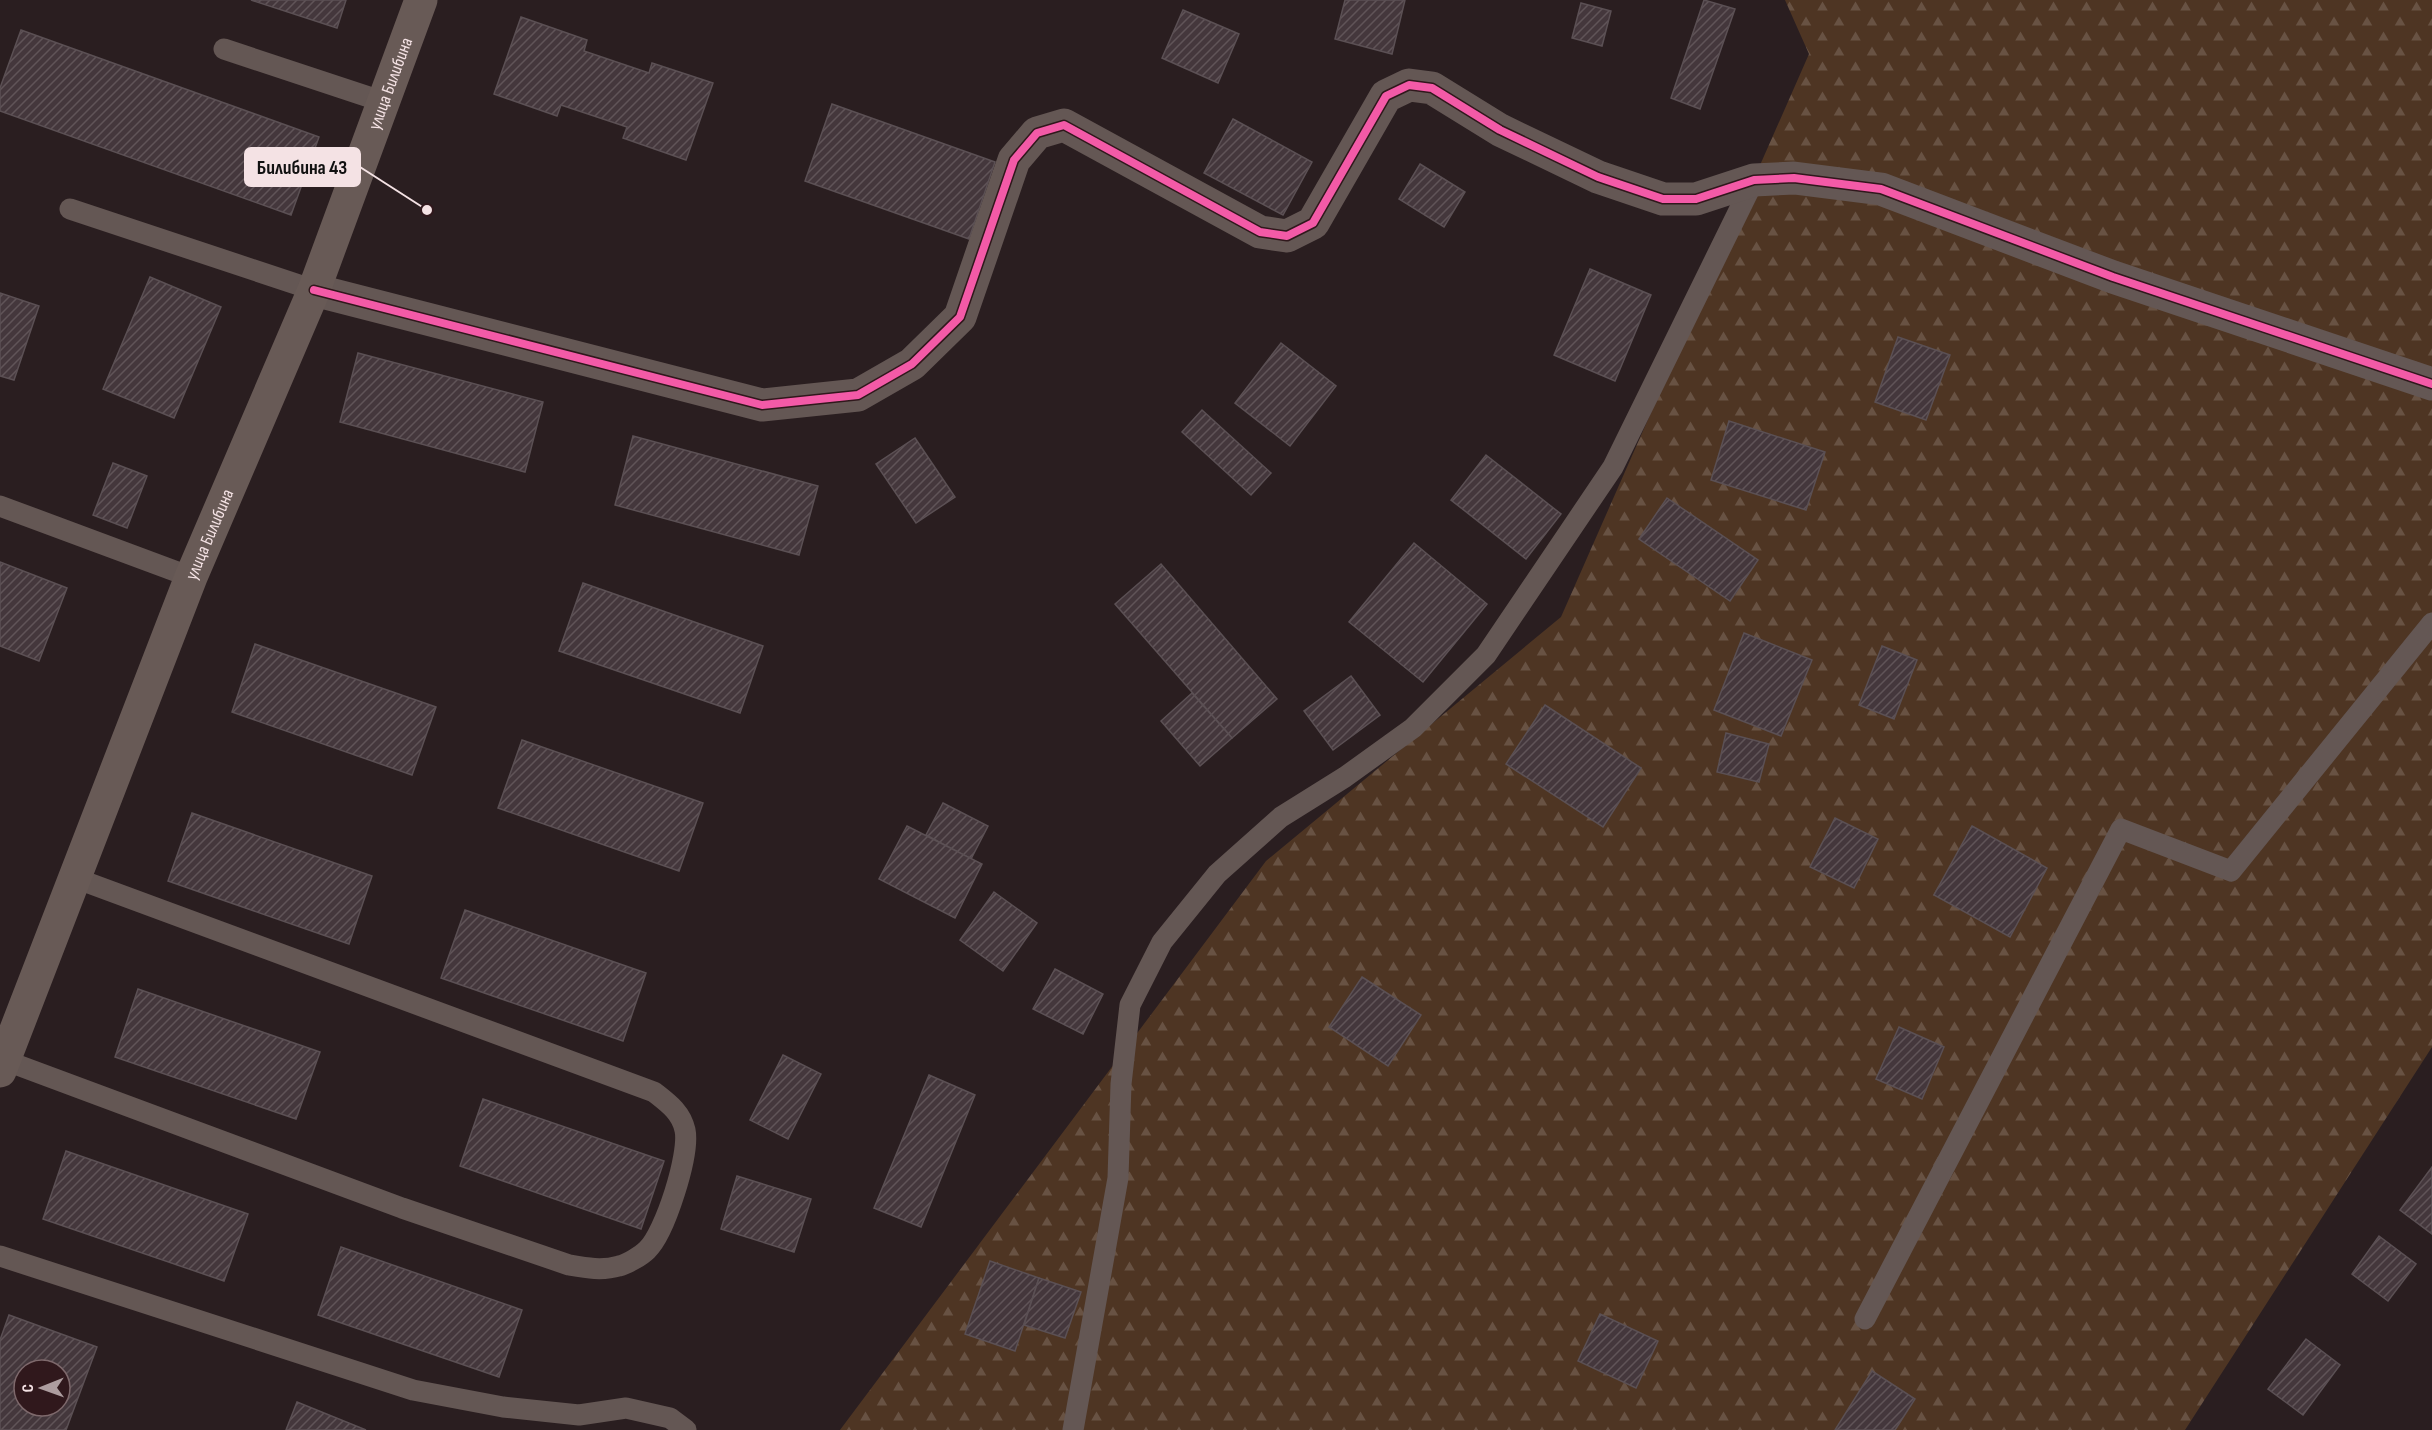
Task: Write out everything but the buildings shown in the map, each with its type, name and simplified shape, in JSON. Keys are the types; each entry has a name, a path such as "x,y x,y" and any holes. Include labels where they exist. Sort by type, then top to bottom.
{"main road":[{"name":"улица Билибина","path":"2,1066 191,577 314,290 421,0"}],"street":[{"path":"314,290 762,405 858,395 912,364 960,317 1014,160 1037,133 1064,125 1260,232 1287,236 1313,223 1386,96 1409,85 1432,88 1500,130 1598,177 1663,199 1696,199 1754,180 1794,178 1881,189 2113,277 2432,384"}],"lane":[{"path":"224,49 384,102"},
{"path":"1073,1430 1118,1178 1121,1084 1130,1005 1162,942 1218,874 1281,817 1345,777 1413,728 1486,655 1613,468 1754,180"},
{"path":"70,209 314,290"},
{"path":"0,506 191,577"},
{"path":"1865,1319 2121,829 2230,871 2432,623"},
{"path":"2,1066 569,1265 597,1269 620,1266 648,1250 669,1210 686,1152 685,1129 676,1109 654,1092 75,878"},
{"path":"0,1256 413,1390 503,1407 579,1415 626,1408 670,1418 686,1430"}],"green space":[{"path":"1785,0 2432,0 2432,1047 2185,1430 840,1430 1266,861 1561,617 1809,54"}],"cycle path":[{"path":"314,290 762,405 858,395 912,364 960,317 1014,160 1037,133 1064,125 1260,232 1287,236 1313,223 1386,96 1409,85 1432,88 1500,130 1598,177 1663,199 1696,199 1754,180 1794,178 1881,189 2113,277 2432,384"}],"place":[{"name":"Билибина 43","path":"427,210"}]}
